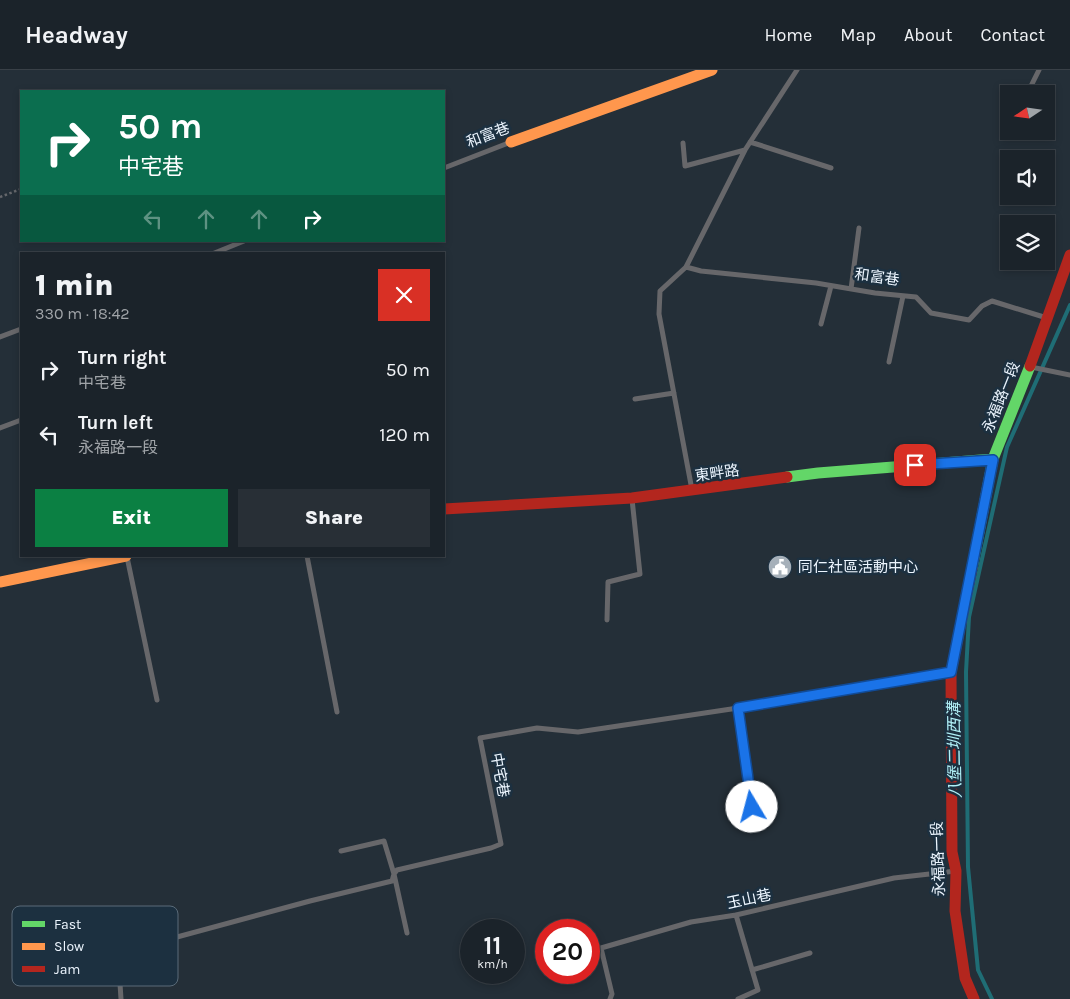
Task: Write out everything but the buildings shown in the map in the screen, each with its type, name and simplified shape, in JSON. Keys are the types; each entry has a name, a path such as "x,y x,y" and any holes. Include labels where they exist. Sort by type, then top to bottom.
{"street":[{"name":"和富巷","path":"511,142 712,70"},
{"name":"永福路一段","path":"974,999 965,978 954,911 956,871 952,852 951,672 993,460 1033,368 1047,318 1070,254"},
{"name":"東畔路","path":"445,509 632,498 818,473 993,460"},
{"path":"0,582 121,557"}],"lane":[{"path":"693,491 659,314 660,291 686,267 745,150 797,70"},
{"path":"1032,85 1039,70"},
{"name":"和富巷","path":"445,168 511,142"},
{"path":"750,142 831,168"},
{"path":"683,143 685,166 745,150"},
{"path":"850,289 859,228"},
{"path":"217,252 242,242"},
{"name":"和富巷","path":"686,267 701,271 816,283 916,297 931,313 969,320 982,306 992,301 1047,318"},
{"path":"821,324 831,286"},
{"path":"889,362 903,296"},
{"path":"0,337 20,329"},
{"path":"1033,368 1070,375"},
{"path":"635,399 674,393"},
{"path":"0,428 20,420"},
{"path":"606,620 608,582 640,574 632,498"},
{"path":"126,557 157,700"},
{"path":"306,557 337,712"},
{"name":"中宅巷","path":"178,937 392,881 397,870 491,848 500,844 480,738 537,728 578,732 738,708 951,672"},
{"path":"738,708 752,807"},
{"path":"341,851 384,841 394,874 407,933"},
{"name":"玉山巷","path":"610,999 612,994 601,948 691,922 736,915 894,878 956,871"},
{"path":"736,915 758,990 738,999"},
{"path":"752,970 810,953"},
{"name":"中宅巷","path":"120,986 121,999"}],"path":[{"path":"0,197 20,189"}],"waterway":[{"name":"八堡二圳西溝","path":"992,999 978,970 968,867 966,672 969,617 1007,447 1070,305"}],"traffic: fast":[{"path":"972,568 993,459 1030,366"},
{"path":"787,477 993,459"}],"traffic: slow":[{"path":"511,142 712,70"},
{"path":"0,582 121,557"}],"traffic: jam":[{"path":"1030,366 1070,255"},
{"path":"445,509 632,498 787,477"},
{"path":"972,568 951,672 952,852 956,871 955,911 965,978 974,999"}],"place":[{"name":"同仁社區活動中心","path":"780,567"}],"route":[{"path":"752,807 738,708 951,672 993,460 915,465"}]}
